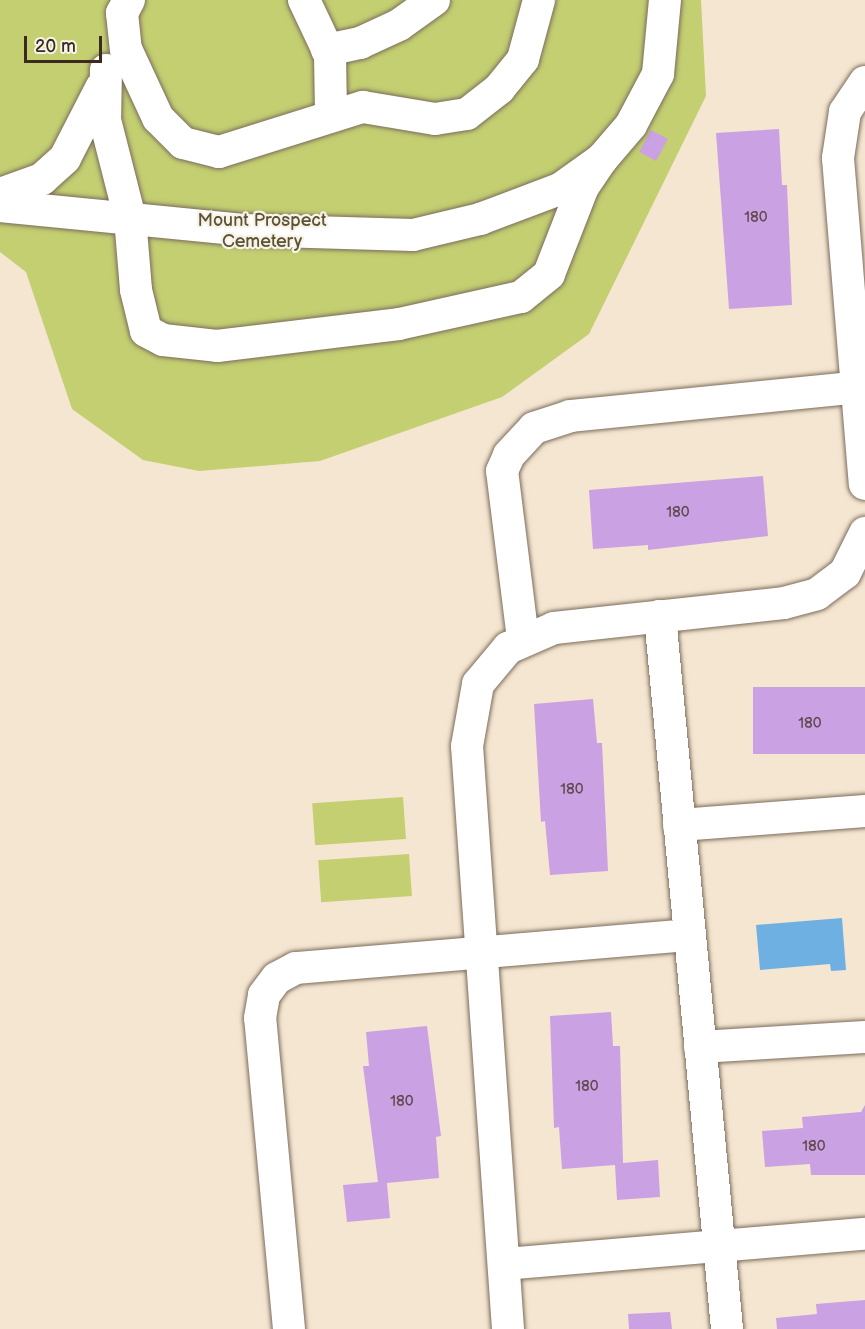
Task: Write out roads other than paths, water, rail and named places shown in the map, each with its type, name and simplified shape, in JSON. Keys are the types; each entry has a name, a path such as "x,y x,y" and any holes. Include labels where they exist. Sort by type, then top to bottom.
{"lane":[{"path":"304,0 327,50 331,115"},
{"path":"327,50 360,43 399,25 434,0"},
{"path":"125,4 138,78 158,118 183,143 219,152 263,142 331,115 363,107 435,119 467,114 499,89 523,59 539,0"},
{"path":"106,70 105,120 130,218 146,331 163,340 217,346 399,324 521,297 549,274 583,187 602,159 632,125 658,74 665,0"},
{"path":"0,194 42,179 65,158 106,70 125,4"},
{"path":"865,82 845,112 838,158 860,370 865,484"},
{"path":"0,206 243,230 413,235 480,219 560,189 602,159"},
{"path":"523,639 502,471 509,455 534,428 570,416 860,370"},
{"path":"508,1329 468,719 486,671 523,639 554,628 784,603 817,594 845,573 865,533"},
{"path":"660,616 727,1329"},
{"path":"679,825 865,811"},
{"path":"289,1329 260,1018 264,995 277,978 296,968 690,935"},
{"path":"700,1047 865,1037"},
{"path":"504,1264 865,1234"}],"water":[{"path":"842,918 846,970 831,971 830,964 760,970 756,925"}],"park label":[{"name":"Mount Prospect Cemetery","path":"262,232"}]}
